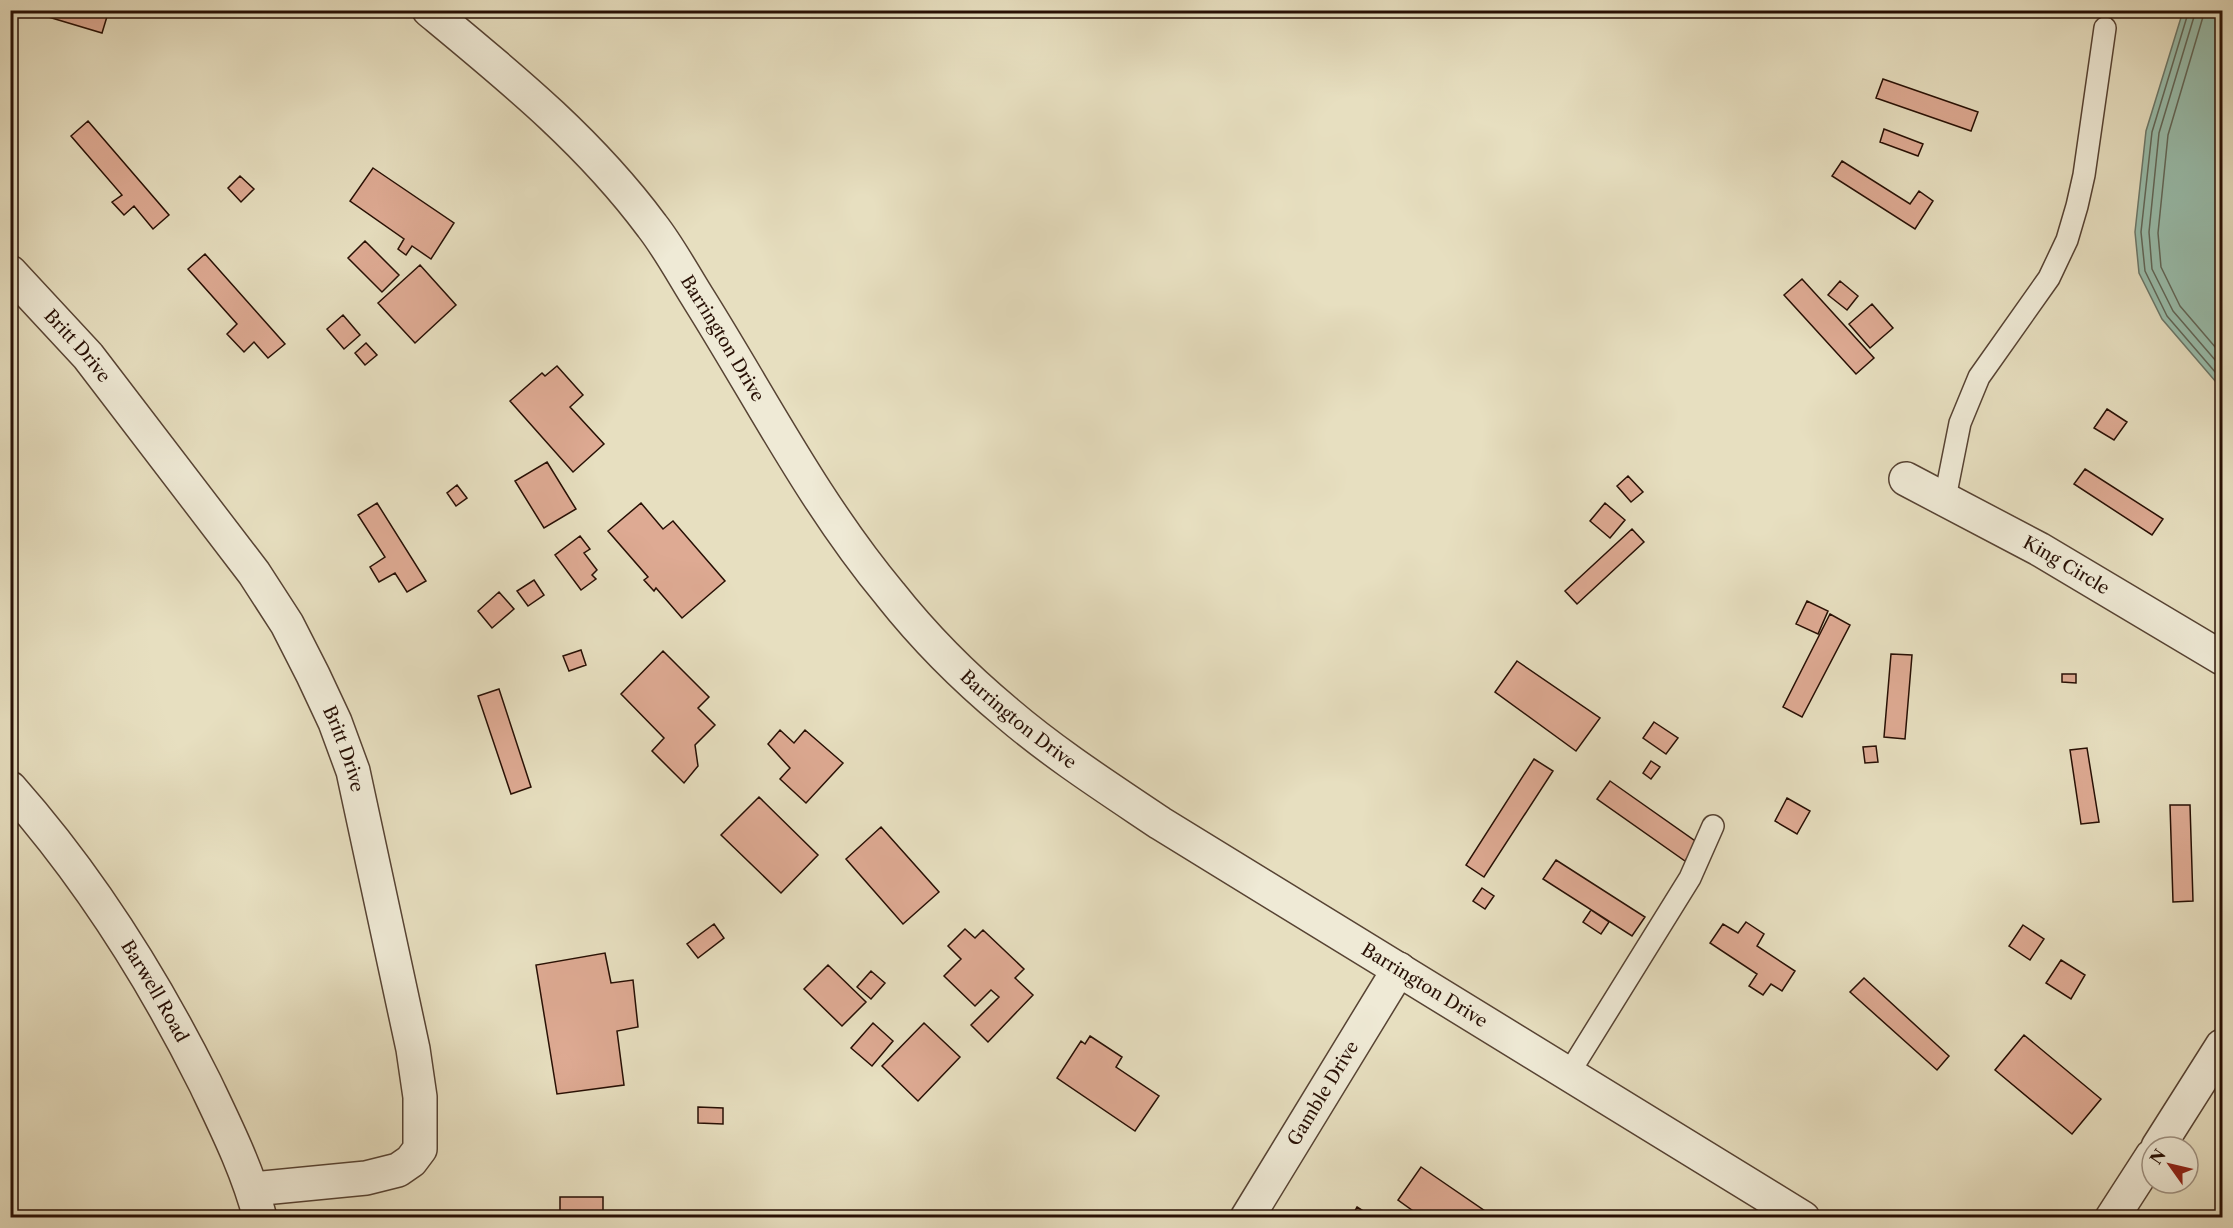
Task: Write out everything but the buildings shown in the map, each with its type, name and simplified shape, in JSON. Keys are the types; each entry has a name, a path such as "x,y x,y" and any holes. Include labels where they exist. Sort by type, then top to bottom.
{"street":[{"name":"Barrington Drive","path":"429,10 503,70 571,132 614,177 654,228 843,535 892,597 946,655 1007,713 1083,771 1160,823 1803,1218"},
{"name":"Britt Drive","path":"10,272 88,356 254,573 287,624 313,675 335,722 353,771 413,1050 420,1097 420,1149 411,1161 398,1170 257,1203"},
{"name":"King Circle","path":"1906,479 2039,549 2223,658"},
{"name":"Barwell Road","path":"17,803 106,912 143,969 177,1028 222,1119 257,1203"},
{"name":"Gamble Drive","path":"1247,1218 1399,969"},
{"path":"2166,1135 2223,1046"},
{"path":"2112,1218 2140,1175"}],"lane":[{"path":"1945,498 1960,423 1979,377 2049,278 2067,240 2078,206 2084,175 2105,28"},
{"path":"1569,1073 1690,878 1713,826"}],"water":[{"path":"2183,11 2222,11 2222,389 2162,319 2139,273 2135,232 2146,131"}]}
